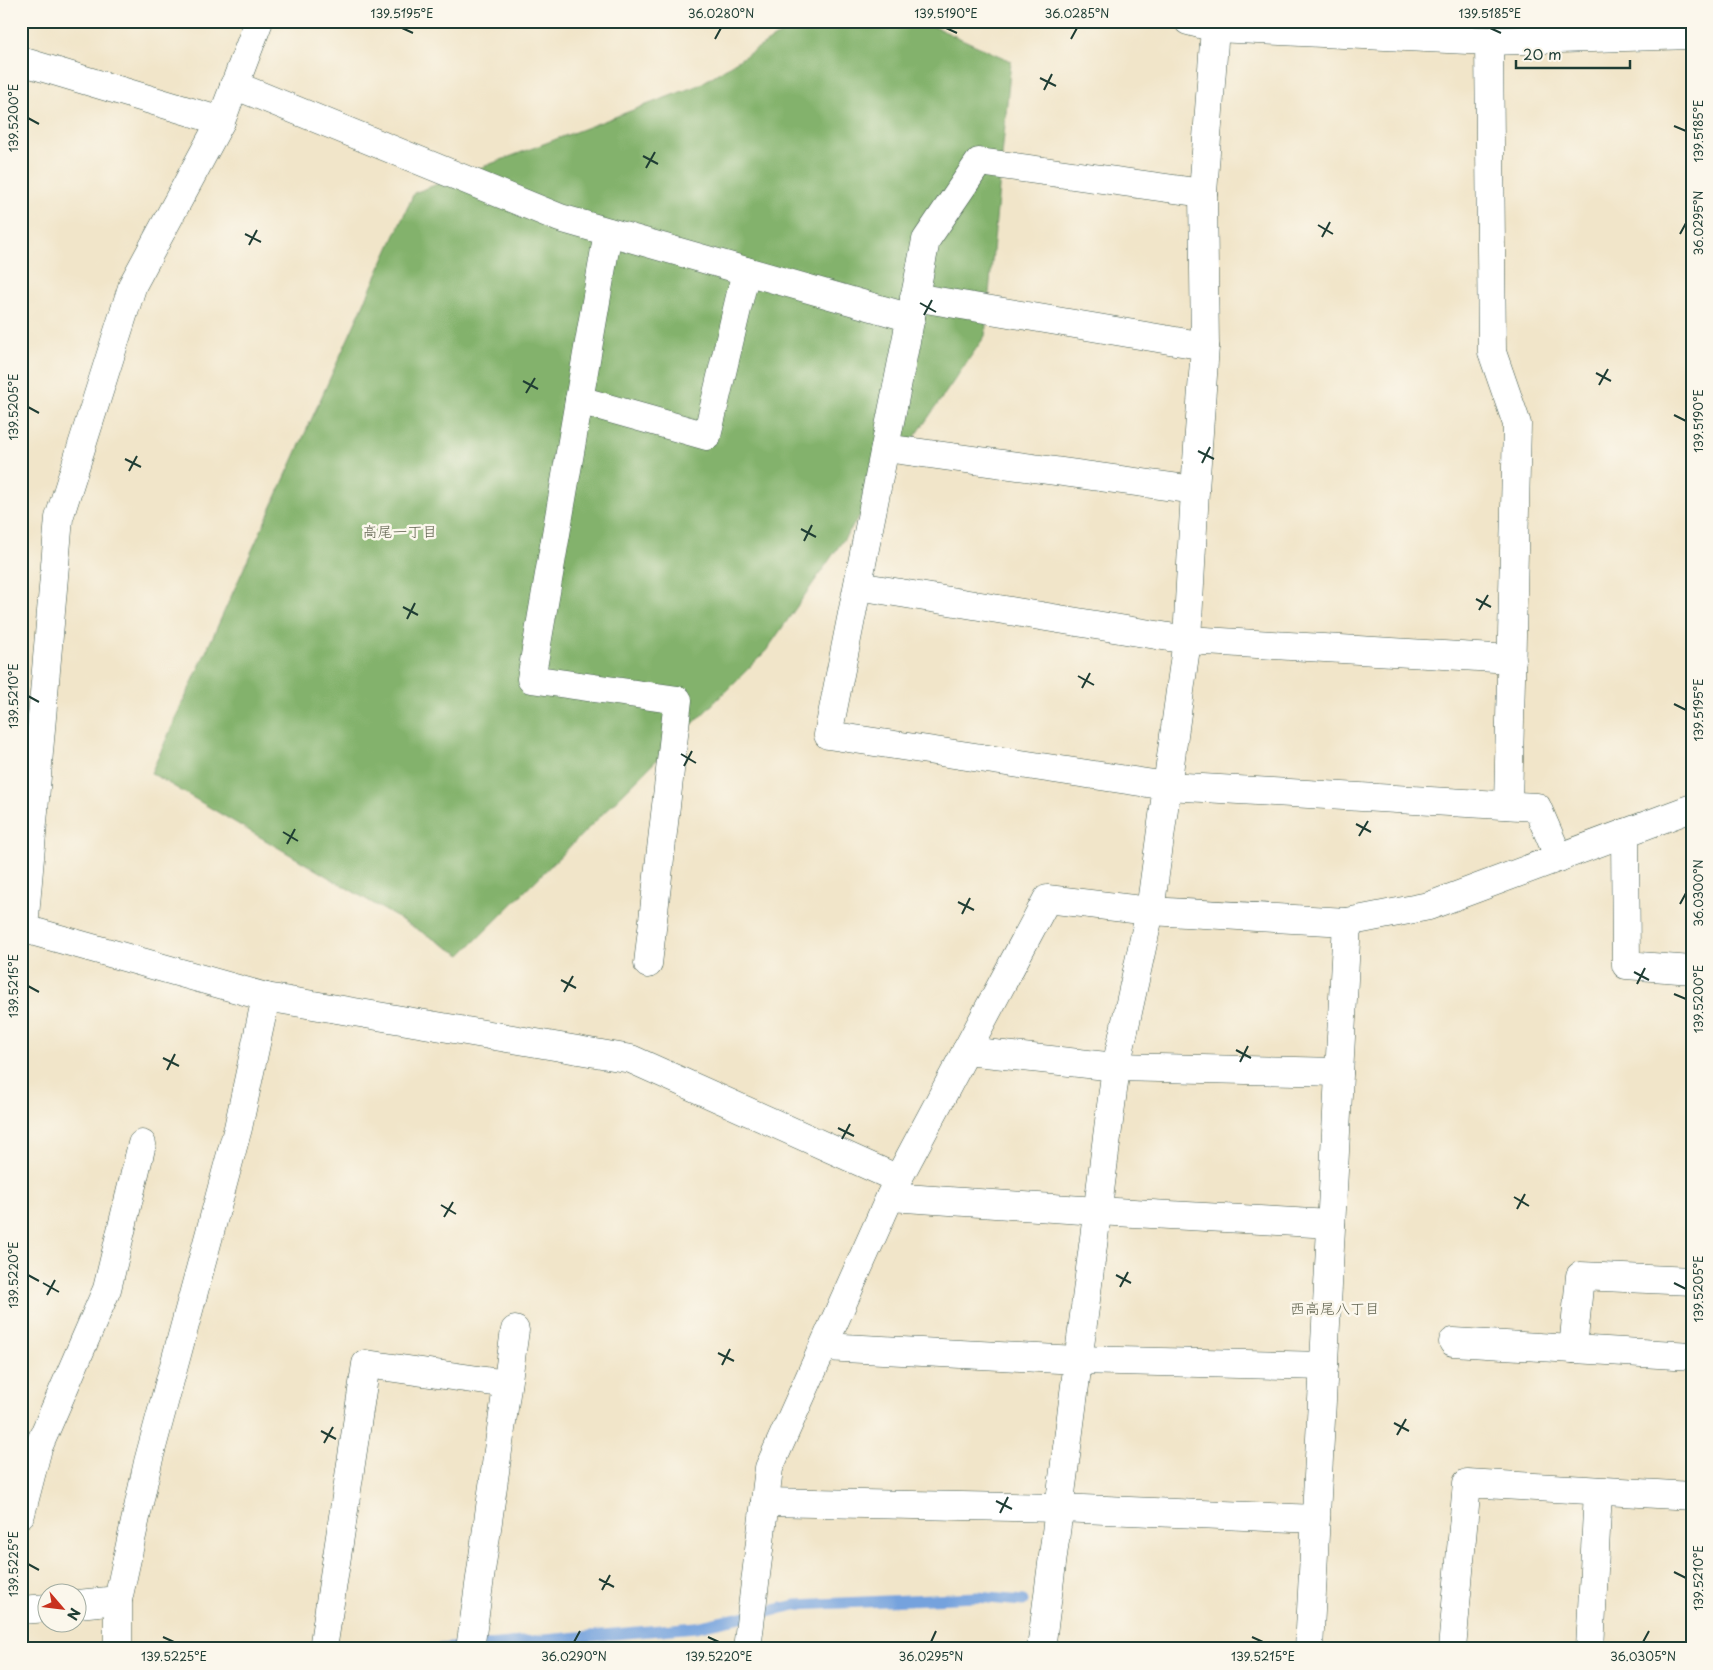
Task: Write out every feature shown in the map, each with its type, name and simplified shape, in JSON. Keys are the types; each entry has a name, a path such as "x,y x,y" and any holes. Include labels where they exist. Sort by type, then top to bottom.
{"street":[{"path":"259,21 221,121 133,284 60,518 23,928 266,997 631,1059 894,1188 1097,1211 1331,1224"},
{"path":"1188,21 1215,28 1488,41 1692,35"},
{"path":"1041,1649 1116,1067 1150,911 1187,640 1205,346 1203,193 1215,28"},
{"path":"1488,41 1492,352 1517,424 1508,805"},
{"path":"21,61 221,121"},
{"path":"234,85 560,218 746,271 912,308 1205,346"},
{"path":"1203,193 978,162 926,240 828,735 1167,786 1537,807 1559,858"},
{"path":"608,232 531,679 678,700 648,964"},
{"path":"579,400 707,436 746,271"},
{"path":"885,448 1195,490"},
{"path":"858,586 1187,640 1512,659"},
{"path":"747,1649 769,1468 894,1188 1047,899 1150,911 1347,922 1429,906 1692,808"},
{"path":"1625,833 1626,965 1692,970"},
{"path":"1310,1649 1347,922"},
{"path":"118,1649 118,1600 148,1462 238,1128 266,997"},
{"path":"966,1051 1116,1067 1339,1072"},
{"path":"21,1514 38,1448 107,1288 142,1144"},
{"path":"1573,1349 1580,1276 1692,1280"},
{"path":"470,1649 515,1330"},
{"path":"1454,1342 1692,1356"},
{"path":"824,1347 1078,1360 1324,1366"},
{"path":"323,1649 366,1364 507,1384"},
{"path":"1452,1649 1468,1484 1692,1496"},
{"path":"1590,1649 1598,1491"},
{"path":"765,1502 1059,1508 1316,1519"},
{"path":"88,1603 118,1600"},
{"path":"21,1610 38,1609"}],"green space":[{"path":"801,21 921,21 1011,61 985,336 766,651 461,955 151,773 414,193 699,85"}],"waterway":[{"path":"440,1649 696,1627 796,1605 977,1597 1023,1601"}],"district":[{"name":"高尾一丁目","path":"400,530"},
{"name":"西高尾八丁目","path":"1335,1307"}]}
